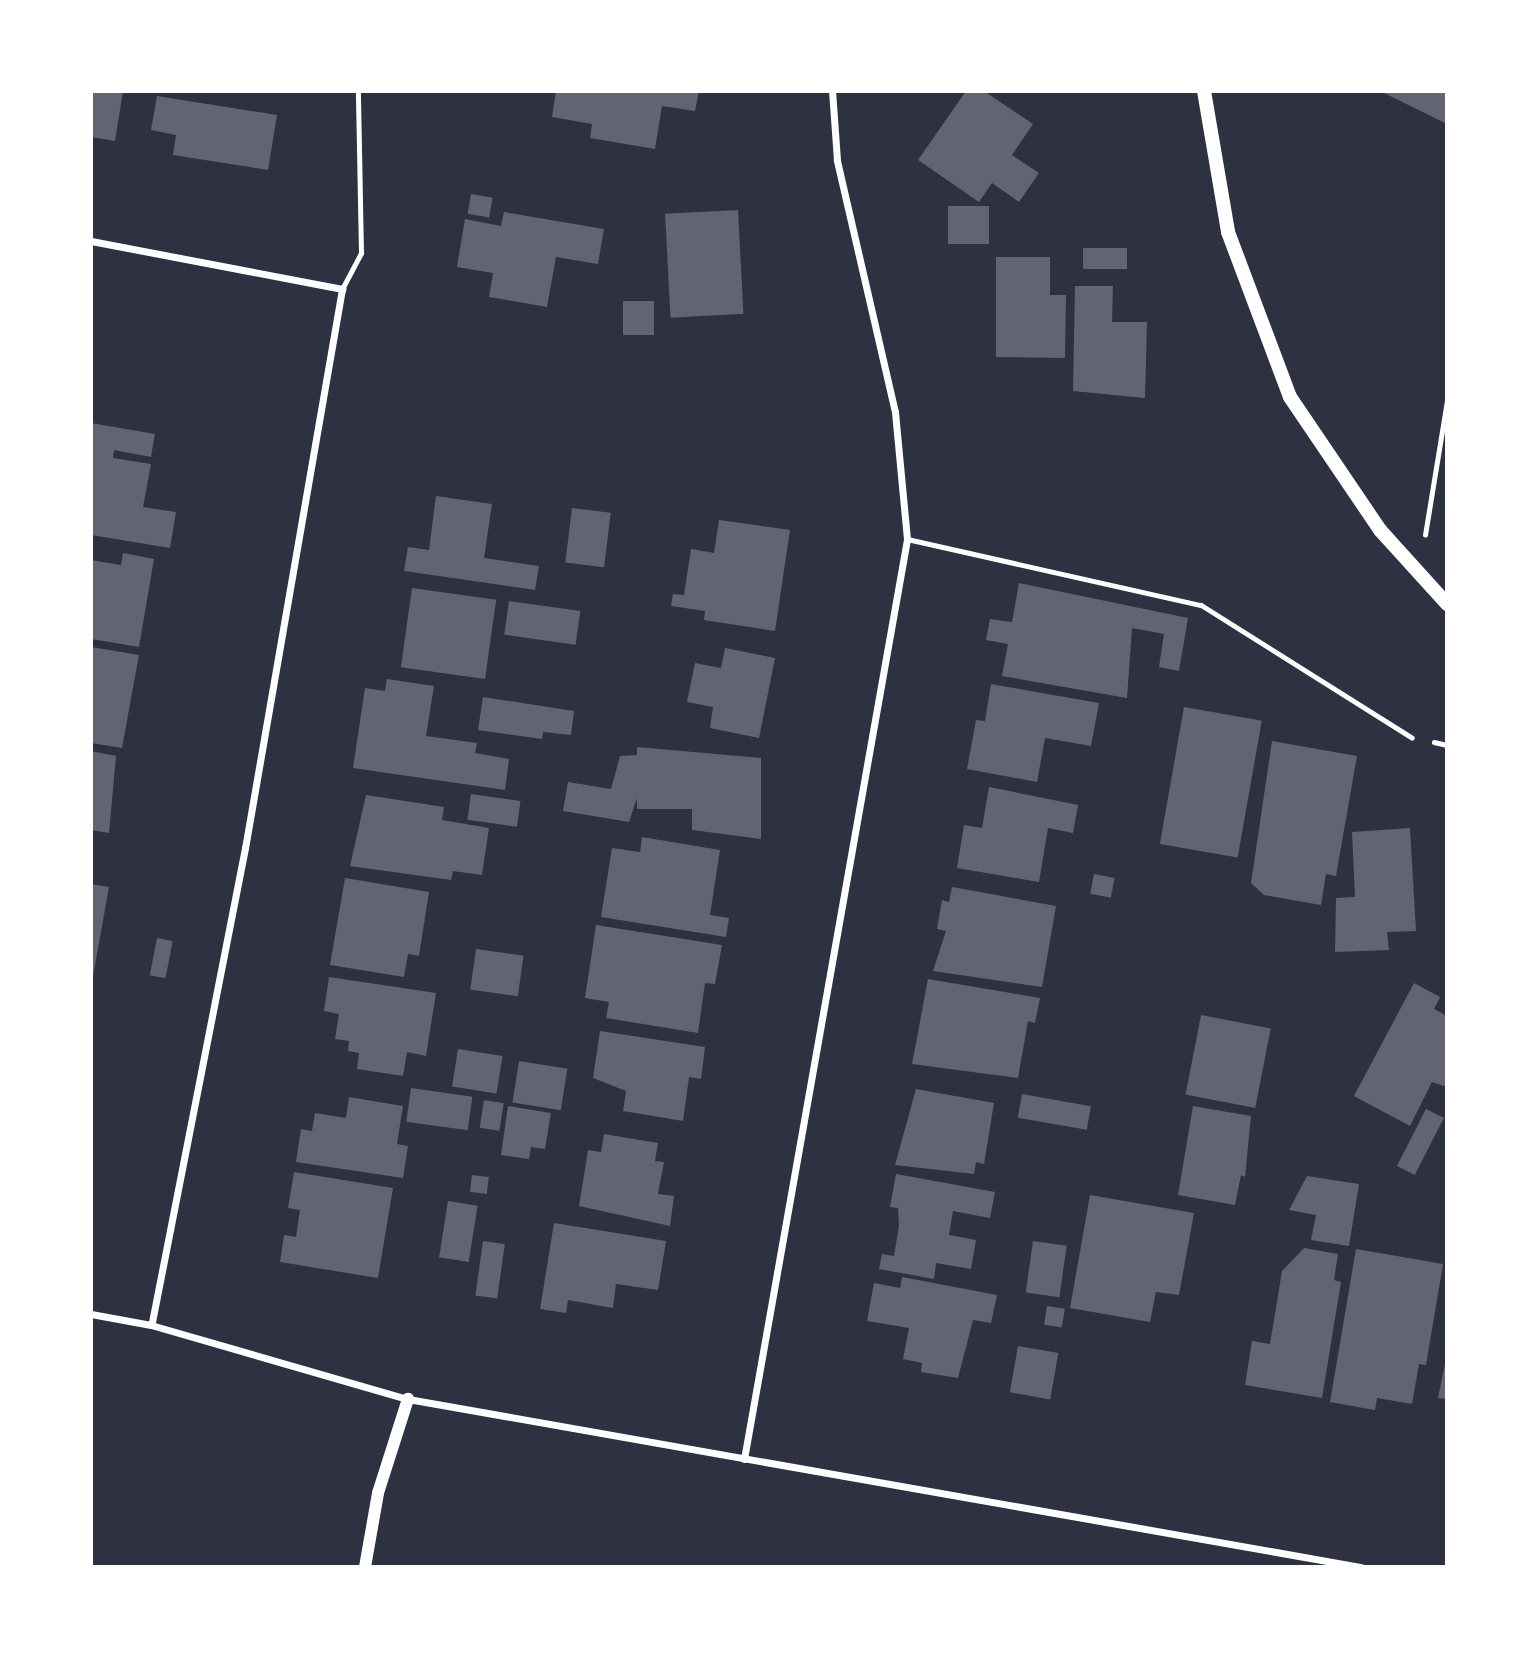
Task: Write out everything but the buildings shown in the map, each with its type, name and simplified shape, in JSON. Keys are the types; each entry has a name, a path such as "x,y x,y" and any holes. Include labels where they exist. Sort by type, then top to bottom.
{"main road":[{"path":"1204,91 1228,232 1290,397 1345,484 1419,576 1447,604"}],"street":[{"path":"744,1460 907,539 895,412 837,160 832,91"},
{"path":"91,241 342,289 245,848 151,1325"},
{"path":"91,1314 151,1325 408,1399 1361,1567"},
{"path":"365,1567 378,1493 408,1399"}],"lane":[{"path":"342,289 362,253 358,91"},
{"path":"907,539 1201,605 1412,738"}],"path":[{"path":"1419,576 1447,401"}]}
